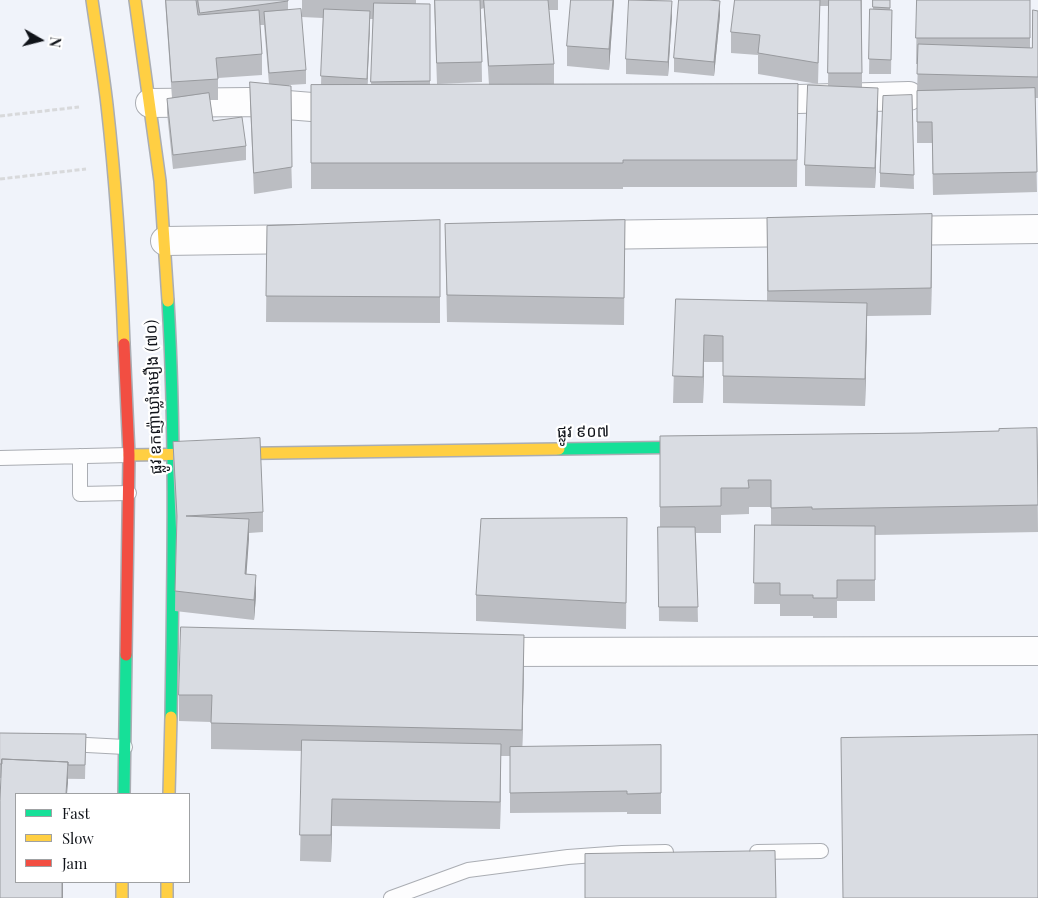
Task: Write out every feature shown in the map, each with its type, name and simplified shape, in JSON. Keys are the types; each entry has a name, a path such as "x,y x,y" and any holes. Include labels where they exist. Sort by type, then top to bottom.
{"main road":[{"name":"ផ្លូវ ឧកញ៉ាឃ្លាំងមឿង (៧០)","path":"92,0 107,103 120,248 129,455 124,793"},
{"name":"ផ្លូវ ឧកញ៉ាឃ្លាំងមឿង (៧០)","path":"135,0 150,103 165,242 182,653 169,793"},
{"name":"ផ្លូវ ៩០៧","path":"129,455 710,447"},
{"path":"122,883 122,898"},
{"path":"167,898 168,883"}],"street":[{"path":"732,101 909,96"},
{"path":"150,103 250,102 338,111 377,110"},
{"path":"869,231 1038,229"},
{"path":"562,236 830,232"},
{"path":"165,242 324,239"},
{"path":"461,652 1038,651"}],"lane":[{"path":"0,458 129,455"},
{"path":"80,456 80,494 129,493"},
{"path":"58,744 125,747"},
{"path":"742,852 822,851"},
{"path":"391,898 468,870 622,853 682,852"}],"path":[{"path":"0,116 107,103"},
{"path":"0,179 113,166"}],"building":[{"path":"166,0 196,0 198,15 259,10 262,54 216,58 218,79 172,82"},
{"path":"198,0 288,0 288,1 200,13"},
{"path":"435,0 480,0 482,62 437,63"},
{"path":"484,0 548,0 554,64 489,66"},
{"path":"571,0 613,0 609,49 567,46"},
{"path":"629,0 672,1 668,62 626,59"},
{"path":"679,0 720,1 714,62 674,58"},
{"path":"735,0 820,0 818,63 758,53 760,35 731,32"},
{"path":"829,0 861,0 862,73 828,73"},
{"path":"873,0 890,0 890,8 873,7"},
{"path":"917,0 1030,0 1030,38 916,38"},
{"path":"374,3 430,4 430,81 371,82"},
{"path":"301,9 306,70 269,73 264,12"},
{"path":"324,9 370,11 367,79 321,76"},
{"path":"870,9 892,10 891,60 869,59"},
{"path":"1033,10 1038,11 1038,77 917,74 918,44 1032,48"},
{"path":"250,82 291,86 292,167 254,173"},
{"path":"798,84 797,160 623,160 623,163 311,163 311,85"},
{"path":"808,85 878,88 875,168 805,165"},
{"path":"1035,88 1037,172 933,174 932,122 917,122 917,91"},
{"path":"209,93 213,121 242,117 246,146 173,155 167,99"},
{"path":"912,95 914,175 880,173 883,96"},
{"path":"932,214 931,288 768,291 767,218"},
{"path":"440,220 440,297 266,296 267,226"},
{"path":"625,220 624,298 447,295 445,224"},
{"path":"676,299 867,303 865,379 723,376 723,336 704,335 703,377 673,376"},
{"path":"1037,428 1038,505 771,508 771,480 748,480 749,488 721,488 721,506 660,507 660,436 921,433"},
{"path":"260,438 263,512 186,516 249,519 245,574 256,575 254,600 175,591 177,516 173,442"},
{"path":"627,518 626,603 476,595 481,519"},
{"path":"755,525 875,526 875,580 837,580 837,598 813,598 813,595 780,595 780,583 754,583"},
{"path":"658,527 695,527 698,607 659,607"},
{"path":"181,627 524,635 522,730 211,723 212,695 179,695"},
{"path":"0,733 86,734 85,765 68,765 68,762 2,759 2,764 0,764"},
{"path":"1038,735 1038,898 843,898 841,738"},
{"path":"302,740 501,744 500,802 332,799 331,835 300,835"},
{"path":"661,745 661,793 627,794 627,791 510,793 510,747"},
{"path":"2,759 68,762 66,793 15,793 15,883 62,883 62,898 0,898"},
{"path":"775,851 776,898 585,898 585,854"}],"traffic: fast":[{"path":"168,301 173,457 171,717"},
{"path":"559,449 698,447"},
{"path":"124,793 126,655"}],"traffic: slow":[{"path":"92,0 113,165 120,254 124,344"},
{"path":"135,0 160,181 168,301"},
{"path":"129,455 559,449"},
{"path":"169,793 171,717"},
{"path":"122,883 122,898"},
{"path":"167,883 167,898"}],"traffic: jam":[{"path":"124,344 129,455 126,655"}]}
